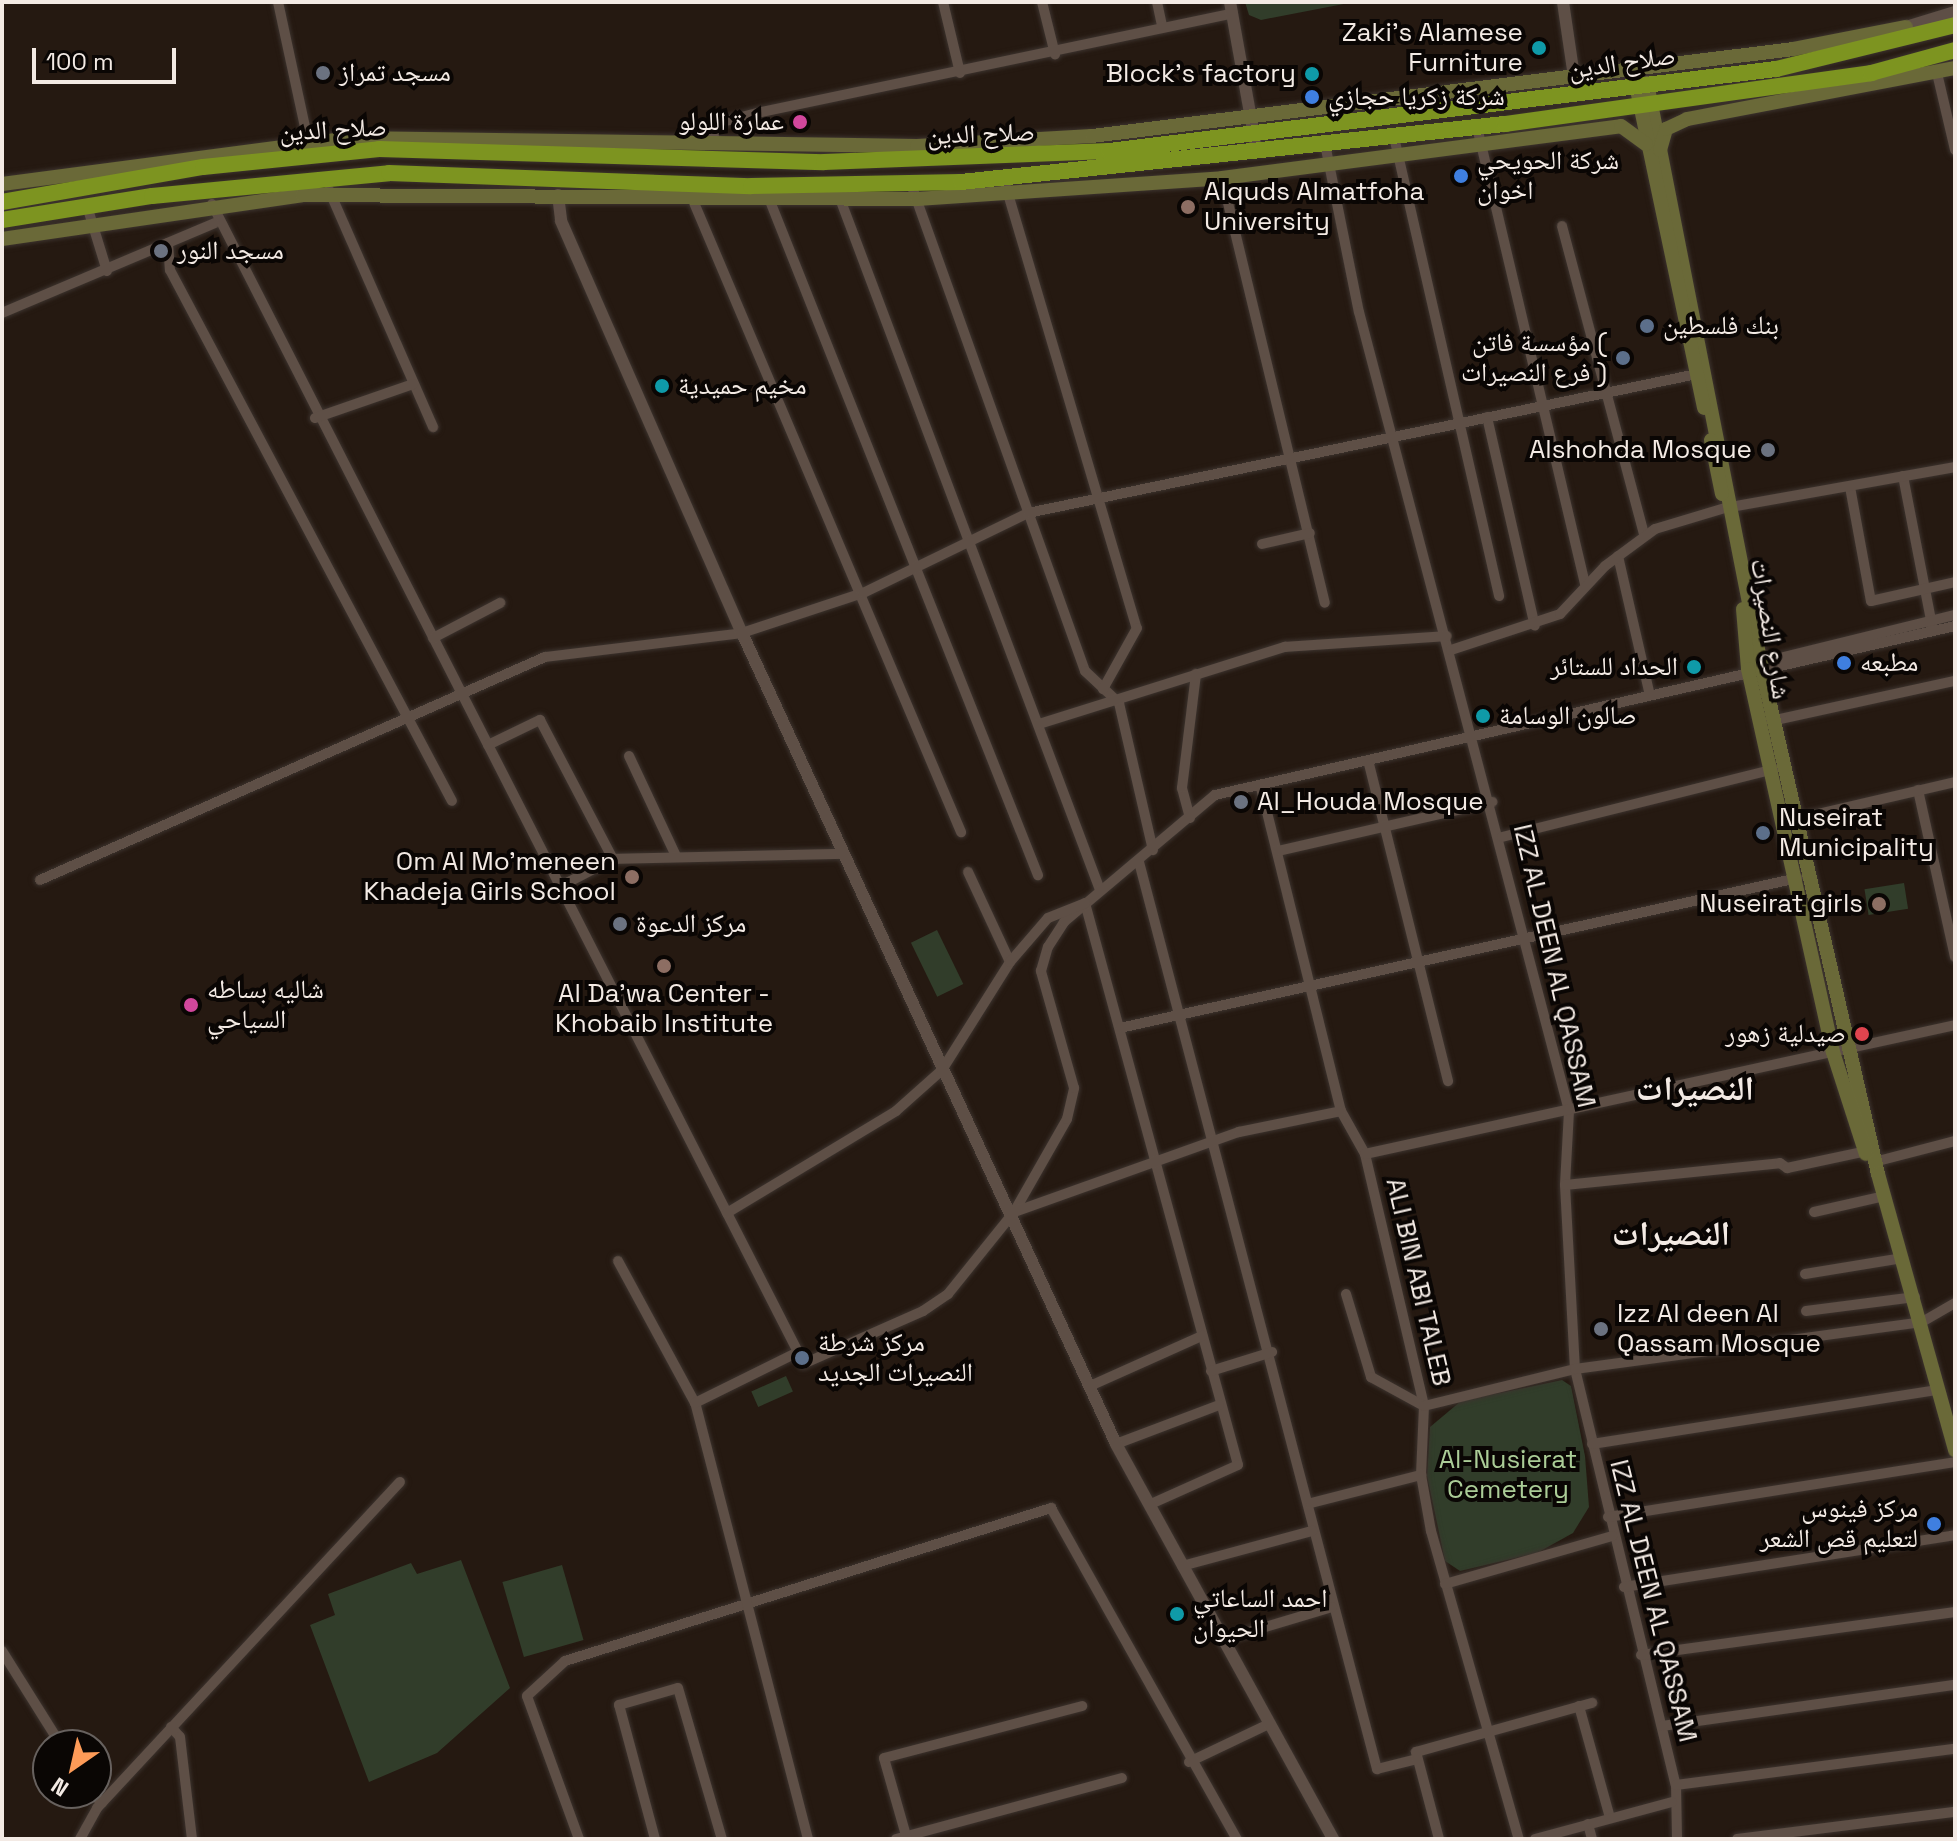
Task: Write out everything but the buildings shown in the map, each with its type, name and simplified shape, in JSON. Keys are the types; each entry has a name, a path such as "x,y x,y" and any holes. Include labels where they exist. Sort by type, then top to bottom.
{"highway":[{"name":"صلاح الدين","path":"2,202 203,167 379,149 850,162 1055,156 1253,122 1577,94 1776,69 1955,25"},
{"path":"1906,27 1923,34"},
{"name":"صلاح الدين","path":"2,220 87,206 325,177 839,193 914,192 1004,177 1325,144 1395,145 1477,127 1871,73 1955,50"}],"main road":[{"path":"2,184 308,141 917,146 1092,136 1253,122 1574,74 1793,49 1906,27"},
{"path":"1660,158 1666,129 1687,119 1955,68"},
{"name":"شارع النصيرات","path":"1641,84 1646,144 1729,508"},
{"name":"شارع النصيرات","path":"1644,104 1660,158 1768,722 1841,1051 1915,1297 1938,1390 1951,1417 1955,1450"},
{"path":"914,192 1009,195 1222,178 1329,164 1395,145 1480,145 1621,126 1646,144"},
{"path":"2,239 92,225 214,216 330,194 692,198 839,193"},
{"name":"شارع النصيرات","path":"1778,768 1796,819 1802,877"}],"street":[{"path":"278,2 308,141"},
{"path":"943,2 960,73"},
{"path":"1042,2 1055,54"},
{"path":"1157,2 1162,26"},
{"path":"1563,2 1577,94"},
{"path":"711,143 718,123 1055,54 1232,8 1256,152"},
{"path":"1906,27 1955,12"},
{"path":"1937,73 1955,150"},
{"path":"1477,127 1538,407 1585,585"},
{"name":"IZZ AL DEEN AL QASSAM","path":"1325,144 1394,438 1529,937 1569,1111 1565,1185 1575,1369 1624,1587 1676,1785 1672,1802 1677,1839"},
{"path":"1395,145 1499,596"},
{"path":"325,177 433,427"},
{"path":"1004,177 1137,628 1103,689"},
{"path":"1222,178 1325,603"},
{"path":"209,190 214,216 315,418 463,696 803,1364 923,1311 948,1294 1014,1212 1067,1119 1074,1088 1041,971 1064,922 1215,795 1261,788 1368,760 1474,738 1649,691 1932,626 1955,615"},
{"path":"914,192 1085,671 1119,703 1153,850"},
{"path":"839,193 1100,890"},
{"path":"558,195 561,221 742,633 942,1070 1014,1212 1116,1444 1153,1503 1182,1566 1333,1839"},
{"path":"768,196 1038,875"},
{"path":"692,198 863,593 961,832"},
{"path":"87,206 107,271"},
{"path":"2,313 107,271 168,243 214,216"},
{"path":"1562,226 1644,535"},
{"path":"168,243 170,270 452,801"},
{"path":"40,880 409,722 545,657 742,633 863,593 968,537 1028,513 1697,374"},
{"path":"315,418 413,384"},
{"path":"1487,417 1535,626"},
{"path":"1451,650 1535,626 1560,614 1585,585 1644,535 1729,508 1955,467"},
{"path":"1903,476 1932,626"},
{"path":"1850,487 1871,601 1955,582"},
{"path":"1262,544 1310,533"},
{"path":"1618,556 1649,691"},
{"path":"433,638 500,603"},
{"path":"1932,626 1955,626"},
{"path":"1039,724 1119,703 1196,674 1336,639 1447,636"},
{"path":"1190,818 1183,763 1196,674"},
{"path":"1768,722 1955,681"},
{"path":"488,745 540,720 613,859"},
{"path":"629,756 676,856"},
{"path":"1368,760 1448,1081"},
{"path":"1502,837 1778,768"},
{"path":"1796,819 1955,782"},
{"name":"ALI BIN ABI TALEB","path":"1261,788 1278,851 1306,985 1341,1111 1365,1154 1424,1406 1421,1475 1445,1584 1490,1729 1519,1839"},
{"path":"1918,790 1955,957"},
{"path":"1278,851 1492,802"},
{"path":"559,887 613,859 841,854"},
{"path":"1139,862 1177,1012 1219,1145 1311,1503 1312,1531 1377,1769 1417,1759"},
{"path":"968,872 1010,962"},
{"path":"1120,1028 1177,1012 1802,877"},
{"path":"727,1213 811,1167 942,1070 1010,962 1048,918 1085,903"},
{"path":"1085,903 1219,1405 1238,1465 1153,1503"},
{"path":"1365,1154 1955,1025"},
{"path":"1014,1212 1219,1145 1239,1132 1341,1111"},
{"path":"1565,1185 1780,1163 1787,1168 1874,1159 1955,1141"},
{"path":"1814,1212 1885,1196"},
{"path":"1805,1274 1903,1258"},
{"path":"618,1261 695,1403 751,1604 808,1839"},
{"path":"1346,1294 1371,1377 1424,1406 1575,1369 1922,1322 1955,1303"},
{"path":"1806,1311 1915,1297"},
{"path":"1090,1386 1202,1336"},
{"path":"695,1403 798,1352"},
{"path":"1211,1371 1272,1352"},
{"path":"1592,1444 1938,1390"},
{"path":"1116,1444 1219,1405"},
{"path":"1608,1517 1955,1462"},
{"path":"1311,1503 1421,1475"},
{"path":"112,1792 400,1482"},
{"path":"579,1839 527,1696 565,1661 1051,1508 1189,1762 1237,1839"},
{"path":"1182,1566 1312,1531"},
{"path":"1624,1587 1955,1535"},
{"path":"1445,1584 1612,1536"},
{"path":"1222,1640 1332,1607"},
{"path":"1641,1655 1955,1612"},
{"path":"2,1651 51,1729"},
{"path":"1662,1726 1955,1685"},
{"path":"655,1839 619,1705 678,1688 722,1839"},
{"path":"1439,1839 1416,1752 1438,1741 1592,1703"},
{"path":"1082,1706 884,1758 903,1838 1122,1778"},
{"path":"1579,1706 1610,1818"},
{"path":"1189,1762 1269,1724"},
{"path":"171,1727 180,1737 192,1839"},
{"path":"1676,1785 1955,1749"},
{"path":"1535,1839 1672,1802"},
{"path":"80,1839 98,1809"},
{"path":"1737,1839 1955,1812"},
{"path":"1588,1824 1592,1839"}],"green space":[{"path":"1245,2 1354,2 1261,20 1249,15"},
{"path":"1904,883 1908,909 1869,915 1864,889"},
{"path":"937,930 963,984 937,997 911,943"},
{"path":"786,1376 793,1392 758,1407 751,1391"},
{"name":"Al-Nusierat Cemetery","path":"1562,1380 1571,1386 1585,1456 1589,1507 1573,1533 1537,1553 1460,1571 1445,1561 1427,1476 1430,1427 1461,1401"},
{"path":"461,1560 510,1688 437,1753 369,1782 310,1625 335,1615 328,1594 411,1563 417,1574"},
{"path":"562,1565 583,1640 524,1657 502,1582"}],"place":[{"name":"Zaki's Alamese Furniture","path":"1539,48"},
{"name":"مسجد تمراز","path":"323,73"},
{"name":"Block's factory","path":"1312,74"},
{"name":"شركة زكريا حجازي","path":"1312,97"},
{"name":"عمارة اللولو","path":"800,122"},
{"name":"شركة الحويحي اخوان","path":"1461,176"},
{"name":"Alquds Almatfoha University","path":"1188,207"},
{"name":"مسجد النور","path":"161,251"},
{"name":"بنك فلسطين","path":"1647,326"},
{"name":"مؤسسة فاتن ( فرع النصيرات )","path":"1623,358"},
{"name":"مخيم حميدية","path":"662,386"},
{"name":"Alshohda Mosque","path":"1768,450"},
{"name":"مطبعه","path":"1844,663"},
{"name":"الحداد للستائر","path":"1694,667"},
{"name":"صالون الوسامة","path":"1483,716"},
{"name":"Al_Houda Mosque","path":"1241,802"},
{"name":"Nuseirat Municipality","path":"1763,833"},
{"name":"Om Al Mo'meneen Khadeja Girls School","path":"632,877"},
{"name":"Nuseirat girls","path":"1879,904"},
{"name":"مركز الدعوة","path":"620,924"},
{"name":"Al Da'wa Center - Khobaib Institute","path":"664,966"},
{"name":"شاليه بساطه السياحي","path":"191,1005"},
{"name":"صيدلية زهور","path":"1862,1034"},
{"name":"Izz Al deen Al Qassam Mosque","path":"1601,1329"},
{"name":"مركز شرطة النصيرات الجديد","path":"802,1358"},
{"name":"مركز فينوس لتعليم قص الشعر","path":"1934,1524"},
{"name":"احمد الساعاتي الحيوان","path":"1177,1614"}],"district":[{"name":"النصيرات","path":"1695,1089"},
{"name":"النصيرات","path":"1671,1234"}]}
